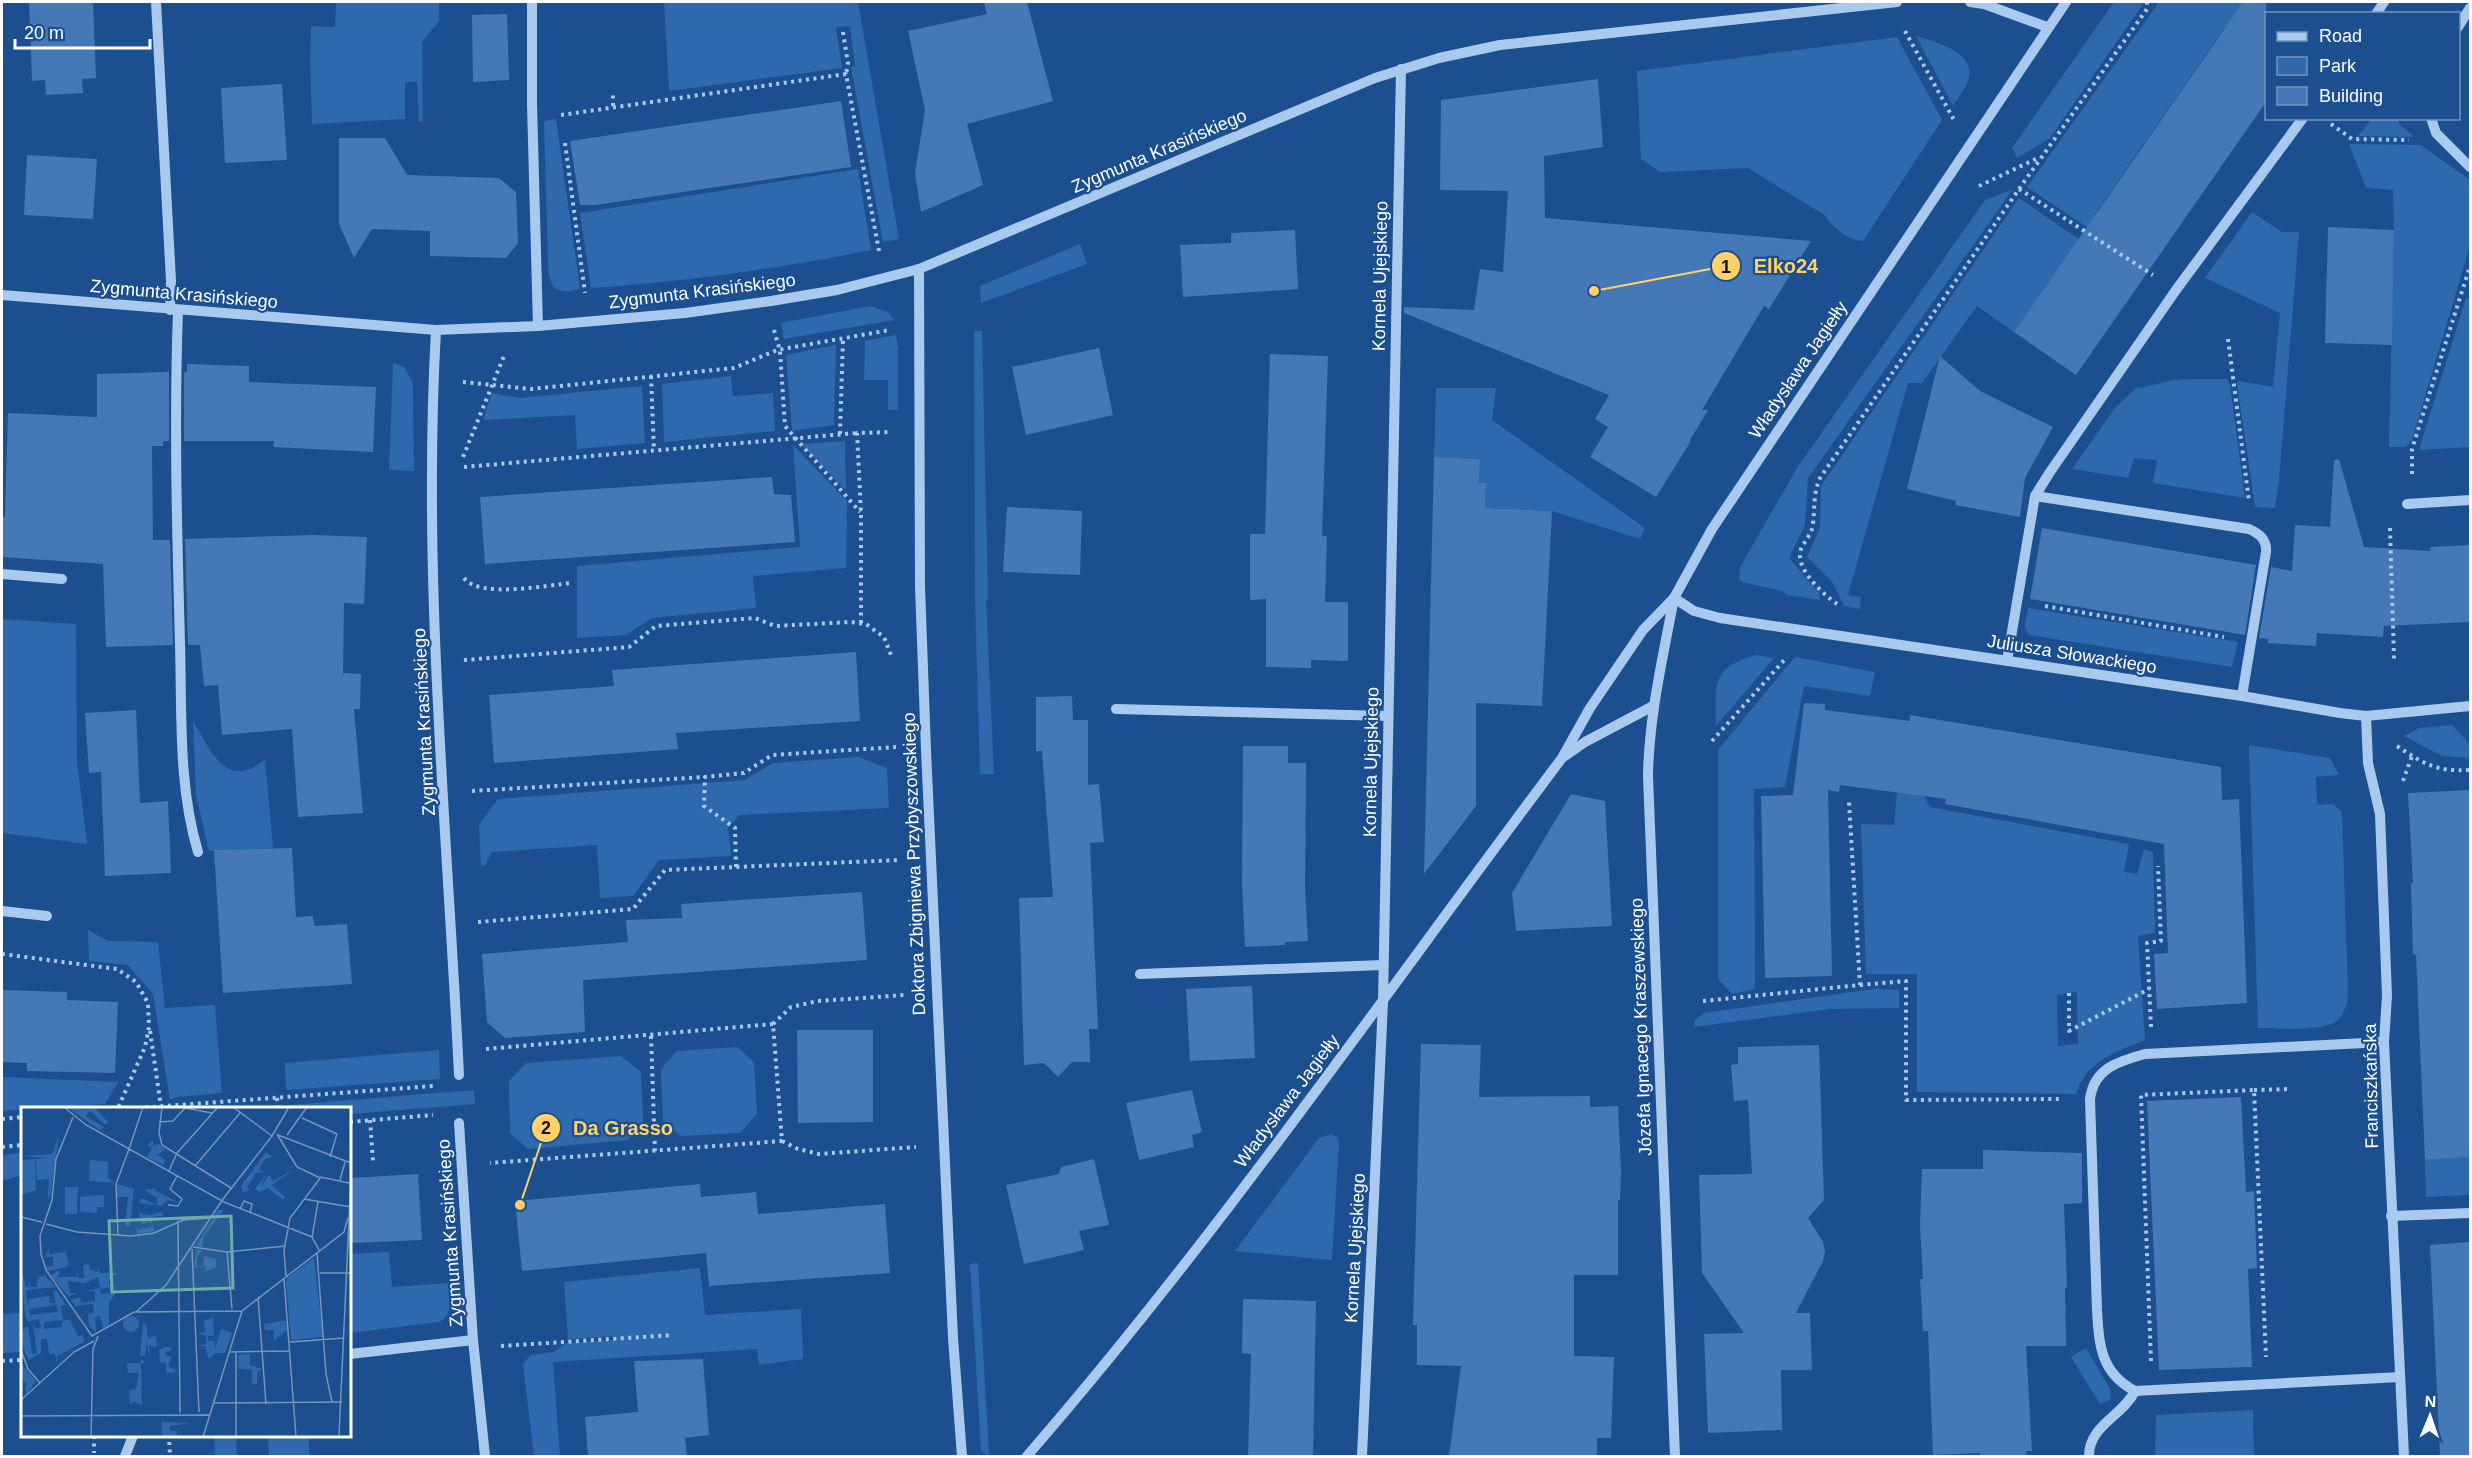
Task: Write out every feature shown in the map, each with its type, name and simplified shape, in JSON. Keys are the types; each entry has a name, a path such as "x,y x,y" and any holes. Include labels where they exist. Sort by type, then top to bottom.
{"street":[{"path":"156,2 174,310 182,737 186,797 198,852"},
{"path":"532,2 532,122 537,326"},
{"name":"Zygmunta Krasińskiego","path":"2,295 436,330 537,326 685,313 771,301 837,290 919,269 1401,69 1500,45 1897,2"},
{"path":"1970,2 1984,4 2047,27"},
{"name":"Władysława Jagiełły","path":"1027,1456 1158,1297 1383,1002 1562,758 1590,708 1636,639 1651,620 1674,598 1719,519 2047,27 2066,2"},
{"path":"2460,24 2470,8"},
{"name":"Kornela Ujejskiego","path":"1362,1456 1383,1002 1401,69"},
{"path":"2007,661 2035,496 2176,290 2302,120"},
{"path":"2432,120 2436,133 2470,167"},
{"name":"Doktora Zbigniewa Przybyszowskiego","path":"919,269 920,605 936,1015 952,1338 962,1456"},
{"name":"Zygmunta Krasińskiego","path":"436,330 433,379 436,654 459,1075"},
{"path":"2035,496 2250,529 2260,535 2266,546 2242,696"},
{"path":"2407,504 2470,500"},
{"path":"2,574 62,579"},
{"name":"Juliusza Słowackiego","path":"1674,598 1694,611 1720,618 2366,716 2470,706"},
{"name":"Józefa Ignacego Kraszewskiego","path":"1674,598 1653,706 1649,742 1649,799 1675,1456"},
{"name":"Władysława Jagiełły","path":"1562,758 1585,741 1653,706"},
{"path":"1116,709 1388,716"},
{"name":"Franciszkańska","path":"2366,716 2368,763 2380,814 2387,996 2384,1042 2404,1456"},
{"path":"2,912 47,916"},
{"path":"1140,974 1383,965"},
{"path":"2384,1042 2145,1054 2117,1063 2094,1081 2090,1099 2098,1335 2103,1354 2115,1379 2135,1391 2400,1377"},
{"name":"Zygmunta Krasińskiego","path":"459,1123 473,1340 485,1456"},
{"path":"2391,1216 2470,1213"},
{"path":"351,1354 473,1340"},
{"path":"2089,1456 2096,1434 2102,1425 2126,1405 2135,1391"},
{"path":"125,1456 133,1437"}],"path":[{"path":"1844,608 1820,591 1801,566 1799,557 1802,547 1813,527 1815,490 1827,468 2019,189 2147,9 2147,2"},
{"path":"1905,31 1954,120"},
{"path":"843,32 848,64 846,74 879,254"},
{"path":"562,125 561,113 846,74"},
{"path":"613,92 613,106"},
{"path":"2326,120 2352,139 2415,141 2436,133"},
{"path":"564,136 586,297"},
{"path":"1975,188 2042,156"},
{"path":"2019,189 2176,290"},
{"path":"2408,483 2412,475 2412,449 2470,266"},
{"path":"772,323 780,351 785,426 792,438 861,513"},
{"path":"433,379 531,389 734,368 780,351 919,325"},
{"path":"840,434 843,339"},
{"path":"2228,339 2249,499 2250,529"},
{"path":"464,479 463,456 506,352"},
{"path":"651,376 654,451"},
{"path":"464,467 840,434 919,432"},
{"path":"857,433 861,513 861,623"},
{"path":"2391,525 2389,537 2394,659"},
{"path":"462,576 473,586 492,590 572,584"},
{"path":"2041,606 2236,639"},
{"path":"463,660 629,647 656,626 755,618 775,626 861,623 881,633 889,648"},
{"path":"1712,741 1792,652"},
{"path":"470,791 744,774 772,755 896,747"},
{"path":"2400,789 2412,756 2441,770 2470,770"},
{"path":"705,777 704,806 735,828 736,867"},
{"path":"1849,802 1860,985"},
{"path":"474,927 474,923 633,909 665,870 900,860 900,871"},
{"path":"2151,1029 2147,943 2161,941 2158,866"},
{"path":"2,954 117,969 126,973 135,982 148,1003 149,1027 161,1107"},
{"path":"1703,1002 1906,981 1906,1100 2090,1099"},
{"path":"480,1049 773,1024 790,1007 818,1001 905,995 905,984"},
{"path":"2069,993 2069,1031 2149,989"},
{"path":"773,1024 782,1141"},
{"path":"118,1107 145,1047 149,1027"},
{"path":"651,1036 655,1151"},
{"path":"171,1107 436,1086"},
{"path":"2151,1365 2141,1095 2290,1089"},
{"path":"2254,1090 2266,1360"},
{"path":"277,1098 278,1107"},
{"path":"219,1102 219,1107"},
{"path":"351,1122 443,1115"},
{"path":"2,1119 21,1117"},
{"path":"370,1120 373,1161"},
{"path":"486,1163 782,1141 798,1149 819,1154 916,1147"},
{"path":"2,1147 21,1145"},
{"path":"496,1346 673,1335"},
{"path":"2,1361 21,1360"},
{"path":"94,1437 94,1456"},
{"path":"169,1437 170,1456"}],"green space":[{"path":"336,2 439,2 439,21 422,42 423,121 419,122 417,82 405,82 405,119 312,124 311,26 335,27"},
{"path":"664,2 858,2 899,239 883,242 851,67 855,66 850,26 836,27 842,68 669,91"},
{"path":"2114,2 2143,2 2143,4 2050,138 2017,158 2012,148"},
{"path":"2156,2 2250,2 2230,29 2225,27 2097,211 2101,215 2091,230 2027,187 2157,5"},
{"path":"1916,36 1953,50 1967,63 1970,71 1968,81 1953,106"},
{"path":"1897,37 1942,120 1863,241 1842,233 1826,216 1748,168 1660,172 1641,159 1637,71"},
{"path":"556,119 580,289 565,291 556,289 553,285 548,265 544,121"},
{"path":"2371,120 2399,120 2399,124 2414,137 2358,136"},
{"path":"2349,144 2421,145 2470,180 2470,246 2412,440 2406,447 2389,447 2393,190 2366,188"},
{"path":"858,169 871,250 732,274 591,288 580,213"},
{"path":"2013,189 1808,478 1805,525 1789,558 1819,593 1820,600 1787,595 1782,591 1742,582 1739,579 1740,567 1797,468 1985,200"},
{"path":"2019,198 2083,242 2014,332 1977,306 1922,383 1908,383 1848,595 1861,597 1860,609 1844,606 1833,583 1807,557 1820,528 1821,486"},
{"path":"2252,212 2282,232 2299,232 2275,508 2255,507 2237,384 2239,381 2273,387 2280,313 2205,278"},
{"path":"1080,244 1087,264 981,303 980,286"},
{"path":"2466,298 2470,299 2470,447 2419,450"},
{"path":"870,306 888,312 894,320 784,339 781,323"},
{"path":"974,331 982,331 988,599 986,599 994,774 980,774 975,598"},
{"path":"896,335 898,410 888,410 888,380 864,380 865,341"},
{"path":"836,345 834,425 792,431 786,355"},
{"path":"393,363 404,367 413,383 414,471 389,470"},
{"path":"731,376 733,396 773,393 775,431 664,442 662,384"},
{"path":"2227,379 2230,385 2245,498 2153,483 2157,460 2134,458 2128,478 2072,469 2115,408 2137,387 2173,380"},
{"path":"642,386 645,443 577,449 575,415 483,420 492,393 520,398"},
{"path":"1436,388 1496,388 1492,420 1645,528 1640,539 1552,511 1485,508 1486,483 1479,483 1480,459 1434,457"},
{"path":"845,441 846,491 801,444"},
{"path":"793,445 847,501 846,568 753,576 756,608 652,618 626,635 577,638 577,566 800,547"},
{"path":"2028,608 2238,642 2232,667 2029,635 2025,627"},
{"path":"2,619 76,624 77,761 87,844 2,833"},
{"path":"1756,655 1774,658 1716,726 1717,689 1723,672 1741,660"},
{"path":"1795,657 1875,672 1870,696 1804,686 1785,787 1754,789 1755,989 1732,994 1718,979 1718,750"},
{"path":"193,721 213,754 230,769 240,771 252,768 265,759 273,848 209,851 196,795"},
{"path":"2452,725 2470,744 2470,758 2442,756 2404,736 2419,728"},
{"path":"2249,745 2330,758 2339,775 2316,777 2317,805 2333,804 2342,812 2348,996 2346,1007 2340,1018 2325,1026 2302,1029 2258,1028"},
{"path":"859,757 887,768 889,808 739,815 728,828 731,856 659,860 633,896 600,898 597,845 492,852 485,865 481,866 479,825 498,799 745,780 773,763"},
{"path":"1897,792 1924,796 1930,807 2129,844 2124,872 2137,874 2144,849 2153,852 2155,933 2138,936 2145,1040 2103,1059 2087,1073 2076,1094 1917,1092 1917,974 1866,974 1861,824 1894,825","holes":["2077,992 2078,1044 2058,1046 2057,995"]},
{"path":"88,930 108,941 158,942 165,1008 215,1005 222,1093 177,1097 170,1100 153,994 128,965 89,961"},
{"path":"1874,989 1899,990 1899,1008 1830,1009 1694,1027 1694,1021 1704,1013"},
{"path":"737,1047 754,1062 757,1114 740,1133 681,1136 663,1121 661,1069 677,1051"},
{"path":"439,1050 440,1079 287,1090 286,1087 285,1063"},
{"path":"621,1056 641,1072 643,1123 628,1140 528,1149 510,1133 509,1081 526,1063"},
{"path":"2,1077 118,1082 105,1104 21,1107 21,1110 2,1111"},
{"path":"474,1090 475,1104 351,1114 351,1107 290,1107 289,1105"},
{"path":"1331,1134 1338,1138 1339,1143 1332,1260 1235,1251 1319,1138"},
{"path":"21,1153 21,1175 2,1181 2,1155"},
{"path":"2470,1157 2470,1195 2426,1197 2425,1160"},
{"path":"389,1252 392,1287 449,1283 450,1305 447,1315 439,1322 351,1333 351,1254"},
{"path":"978,1263 988,1456 981,1451 970,1264"},
{"path":"700,1268 705,1315 801,1309 803,1359 759,1365 757,1349 553,1362 560,1456 534,1456 523,1365 530,1355 554,1352 566,1343 616,1340 615,1336 568,1339 564,1282"},
{"path":"21,1313 21,1352 2,1353 2,1314"},
{"path":"2086,1348 2111,1391 2110,1400 2100,1404 2071,1357"},
{"path":"2253,1410 2254,1456 2155,1456 2156,1415"},
{"path":"214,1437 236,1437 237,1456 215,1456"},
{"path":"268,1437 309,1437 309,1456 269,1456"}],"building":[{"path":"29,2 93,2 96,78 82,79 83,93 46,95 45,80 32,81"},
{"path":"984,2 1027,2 1053,101 967,124 983,185 921,212 915,173 925,110 908,31 987,14"},
{"path":"2243,2 2266,2 2265,103 2076,375 2014,332"},
{"path":"507,14 509,80 473,82 472,15"},
{"path":"1598,79 1603,147 1544,156 1545,218 1811,241 1769,309 1764,306 1702,410 1708,410 1691,441 1656,497 1590,457 1608,427 1595,419 1609,395 1404,313 1404,307 1474,310 1480,269 1503,272 1508,191 1440,190 1441,100"},
{"path":"282,84 287,160 225,163 221,88"},
{"path":"841,101 851,167 595,205 580,205 570,141"},
{"path":"339,138 385,138 407,175 499,178 516,192 518,243 506,258 430,256 430,231 372,229 354,258 339,224"},
{"path":"27,155 97,159 93,219 24,215"},
{"path":"2328,227 2394,230 2392,345 2325,343"},
{"path":"1295,230 1298,289 1183,297 1180,245 1231,243 1231,233"},
{"path":"1099,348 1113,415 1026,435 1012,367"},
{"path":"1270,354 1328,356 1322,536 1327,536 1325,602 1348,602 1348,661 1311,660 1311,668 1266,667 1266,599 1250,600 1250,534 1265,534"},
{"path":"1940,356 1980,391 2053,427 2025,478 2020,517 1955,505 1956,501 1907,489"},
{"path":"187,364 249,366 249,382 376,387 373,452 273,447 274,441 184,441 184,372 187,372"},
{"path":"169,372 169,441 163,441 163,446 152,446 153,540 170,540 173,645 106,647 103,564 2,557 8,413 97,417 97,374"},
{"path":"1434,457 1480,459 1479,483 1486,483 1485,508 1552,511 1542,706 1476,703 1476,806 1424,874"},
{"path":"2339,459 2364,547 2431,551 2430,547 2470,545 2470,622 2384,626 2383,637 2317,633 2316,646 2268,643 2268,639 2259,638 2271,567 2292,571 2295,525 2330,527 2334,460"},
{"path":"772,477 774,494 791,495 795,542 485,564 480,497"},
{"path":"1007,507 1082,511 1080,575 1003,572"},
{"path":"2042,528 2256,565 2245,635 2030,599"},
{"path":"314,535 367,537 364,604 344,603 343,673 361,674 360,709 354,709 363,813 298,817 292,729 222,735 218,685 204,686 200,645 188,645 185,539"},
{"path":"856,652 860,721 676,733 678,749 494,763 489,695 614,686 612,670"},
{"path":"1072,696 1073,720 1088,720 1088,785 1099,784 1104,842 1090,843 1098,1029 1089,1029 1090,1062 1072,1062 1058,1077 1044,1063 1024,1065 1019,898 1053,897 1042,751 1036,751 1036,697"},
{"path":"1804,703 1825,704 1825,710 1910,721 1910,715 2221,767 2222,800 2239,799 2247,1003 2157,1009 2154,954 2168,953 2164,844 1945,804 1946,799 1840,785 1839,792 1828,790 1832,976 1765,978 1761,796 1793,795"},
{"path":"136,710 140,803 168,801 171,873 105,876 101,772 89,773 85,713"},
{"path":"1243,746 1288,746 1288,763 1306,763 1305,889 1308,941 1285,942 1285,945 1245,947 1242,883"},
{"path":"2470,790 2470,1157 2425,1160 2416,955 2413,954 2411,883 2413,883 2408,793"},
{"path":"1571,794 1605,801 1612,926 1516,931 1512,893"},
{"path":"292,848 296,917 313,916 314,926 347,924 352,984 223,993 214,850"},
{"path":"862,892 867,960 583,980 585,1032 505,1038 487,1022 482,954 628,942 626,920 682,918 681,904"},
{"path":"1252,986 1255,1058 1190,1061 1186,989"},
{"path":"2,990 67,992 67,1000 118,1002 115,1073 27,1071 27,1063 2,1062"},
{"path":"797,1030 873,1030 873,1122 798,1123"},
{"path":"1421,1044 1481,1045 1479,1097 1590,1096 1590,1107 1618,1106 1621,1171 1620,1200 1618,1200 1618,1275 1574,1275 1574,1356 1614,1357 1611,1438 1597,1438 1597,1456 1449,1456 1461,1366 1417,1365 1417,1325 1413,1325"},
{"path":"1819,1045 1824,1200 1808,1218 1823,1242 1825,1251 1823,1261 1796,1313 1810,1313 1812,1370 1781,1370 1782,1430 1708,1433 1704,1334 1744,1333 1702,1273 1699,1175 1752,1174 1748,1100 1734,1101 1731,1065 1738,1064 1738,1047"},
{"path":"1192,1090 1202,1132 1192,1135 1194,1147 1139,1160 1126,1103"},
{"path":"2241,1097 2246,1192 2254,1191 2257,1268 2248,1269 2252,1367 2159,1370 2147,1101"},
{"path":"1983,1150 2082,1153 2082,1203 2064,1204 2067,1288 2065,1288 2066,1346 2026,1346 2032,1451 2026,1451 2027,1456 1980,1456 1980,1453 1933,1455 1928,1331 1923,1331 1920,1279 1923,1279 1920,1225 1922,1169 1983,1169"},
{"path":"1094,1159 1109,1225 1079,1231 1084,1250 1024,1264 1006,1185 1059,1174 1061,1167"},
{"path":"418,1174 422,1240 351,1243 351,1178"},
{"path":"700,1184 701,1197 756,1192 758,1214 885,1204 890,1273 709,1286 706,1253 522,1271 515,1201"},
{"path":"2470,1242 2470,1456 2440,1456 2430,1245"},
{"path":"1243,1299 1316,1301 1313,1456 1248,1456 1251,1354 1242,1353"},
{"path":"703,1359 709,1435 685,1438 687,1456 588,1456 585,1417 638,1412 634,1361"}],"place":[{"name":"Elko24","path":"1594,291"},
{"name":"Da Grasso","path":"520,1205"}]}
